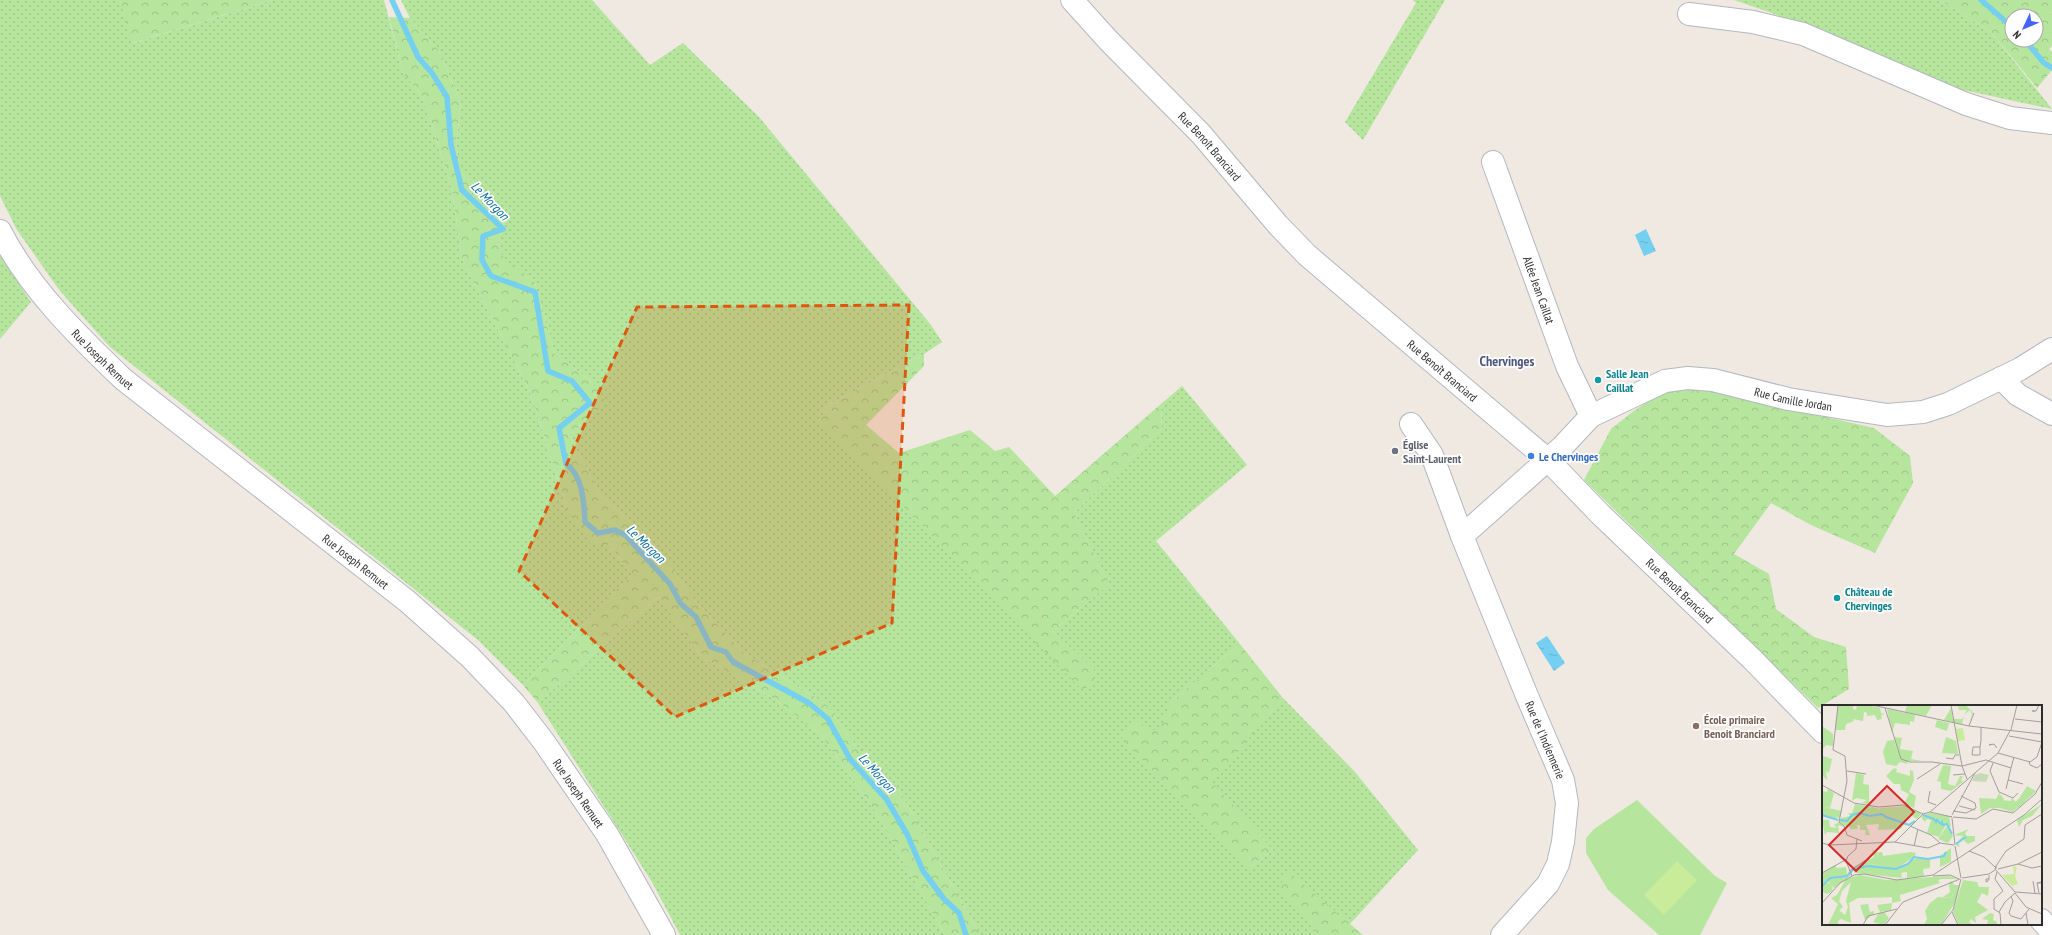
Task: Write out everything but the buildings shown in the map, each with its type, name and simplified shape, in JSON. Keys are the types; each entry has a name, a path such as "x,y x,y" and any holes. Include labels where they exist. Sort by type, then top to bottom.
{"street":[{"name":"Rue Benoît Branciard","path":"1072,0 1119,51 1201,134 1278,225 1307,255 1548,460 1600,514 1752,659 1822,731"},
{"path":"1688,14 1753,22 1803,34 1966,104 2010,118 2052,123"},
{"name":"Allée Jean Caillat","path":"1494,162 1567,366 1590,416"},
{"name":"Rue Joseph Remuet","path":"0,231 8,246 51,305 86,344 123,379 407,601 470,657 508,697 544,742 608,834 664,935"},
{"name":"Rue Camille Jordan","path":"1548,460 1590,416 1665,380 1688,378 1713,380 1788,399 1886,415 1923,412 1948,404 2001,378 2052,349"},
{"path":"2001,378 2018,395 2052,414"},
{"name":"Rue de l'Indiennerie","path":"1411,424 1432,456 1462,536 1563,780 1567,803 1563,842 1558,864 1548,884 1502,935"},
{"path":"1462,536 1548,460"},
{"path":"2042,921 2052,932"}],"highlighted area":[{"path":"909,305 892,623 675,717 519,571 637,307"}],"green space":[{"path":"0,0 120,0 133,43 273,0 384,0 403,73 423,97 452,190 462,259 530,392 568,512 609,545 632,574 523,685 478,640 110,347 60,291 17,230 0,196"},
{"path":"120,0 273,0 132,43"},
{"path":"401,0 592,0 650,65 683,43 759,117 931,325 942,342 924,354 830,404 819,420 1094,669 1053,631 1109,584 1074,513 1162,428 1161,404 1182,386 1247,465 1156,541 1240,644 1172,701 1161,727 1150,733 1250,867 1273,850 1211,782 1283,698 1355,772 1418,850 1350,924 1289,873 1310,924 1318,935 980,935 898,788 860,752 826,704 744,653 695,601 648,536 601,496 569,435 605,403 590,380 555,354 534,280 504,261 498,242 505,219 460,171 456,143 461,103 439,51 410,18"},
{"path":"1413,0 1445,0 1363,140 1345,122 1416,3"},
{"path":"1734,0 1940,0 1991,32 2052,109 1954,88 1769,12"},
{"path":"1940,0 2052,0 2052,46 2049,49 2052,52 2052,70 2037,88 2004,48 2044,48 2044,8 2004,8 2004,48 1991,32"},
{"path":"389,17 410,18 439,51 461,103 456,143 460,171 505,219 498,242 504,260 534,280 555,354 590,380 606,403 569,435 601,496 648,536 695,601 744,653 826,704 860,752 898,788 980,935 945,935 876,812 820,734 773,698 702,657 658,597 538,703 523,685 632,574 609,545 592,545 568,512 530,392 462,259 452,190 423,97 403,73"},
{"path":"0,255 31,302 0,339"},
{"path":"924,354 924,366 866,425 899,453 970,430 995,451 1009,447 1055,496 1161,404 1162,428 1074,513 1109,584 1053,631 1094,669 1093,681 1083,691 819,420 830,404"},
{"path":"1692,387 1874,428 1910,456 1913,483 1875,553 1813,526 1771,503 1734,554 1769,574 1776,609 1814,637 1846,647 1849,689 1818,708 1584,480 1611,429 1635,410 1668,389"},
{"path":"658,597 702,657 773,698 820,734 876,812 945,935 680,935 652,882 538,703"},
{"path":"1240,644 1283,698 1212,782 1273,850 1250,867 1121,739 1137,720 1150,732 1161,726 1172,701"},
{"path":"1637,800 1715,876 1727,883 1700,935 1659,935 1608,890 1586,853 1586,838 1594,829"},
{"path":"1677,861 1697,880 1664,915 1644,895"},
{"path":"1289,872 1363,935 1318,935 1310,924 1277,889"}],"water":[{"path":"1646,229 1656,251 1644,256 1635,235"},
{"path":"1547,636 1565,663 1554,671 1536,643"}],"waterway":[{"name":"Le Morgon","path":"392,0 418,57 432,73 447,97 451,145 462,190 503,229 483,236 482,260 491,276 535,292 548,371 572,381 590,403 559,428 566,464 576,475 582,490 585,522 598,533 615,530 625,535 670,584 681,604 696,617 711,647 726,652 733,662 809,703 828,719 850,759 887,800 907,834 923,871 944,899 959,913 966,935"},
{"path":"1981,0 2004,20"},
{"path":"2032,48 2044,63 2052,68"}],"place":[{"name":"Salle Jean Caillat","path":"1598,380"},
{"name":"Église Saint-Laurent","path":"1395,451"},
{"name":"Le Chervinges","path":"1531,456"},
{"name":"Château de Chervinges","path":"1837,598"},
{"name":"École primaire Benoit Branciard","path":"1696,726"}],"district":[{"name":"Chervinges","path":"1507,361"}]}
